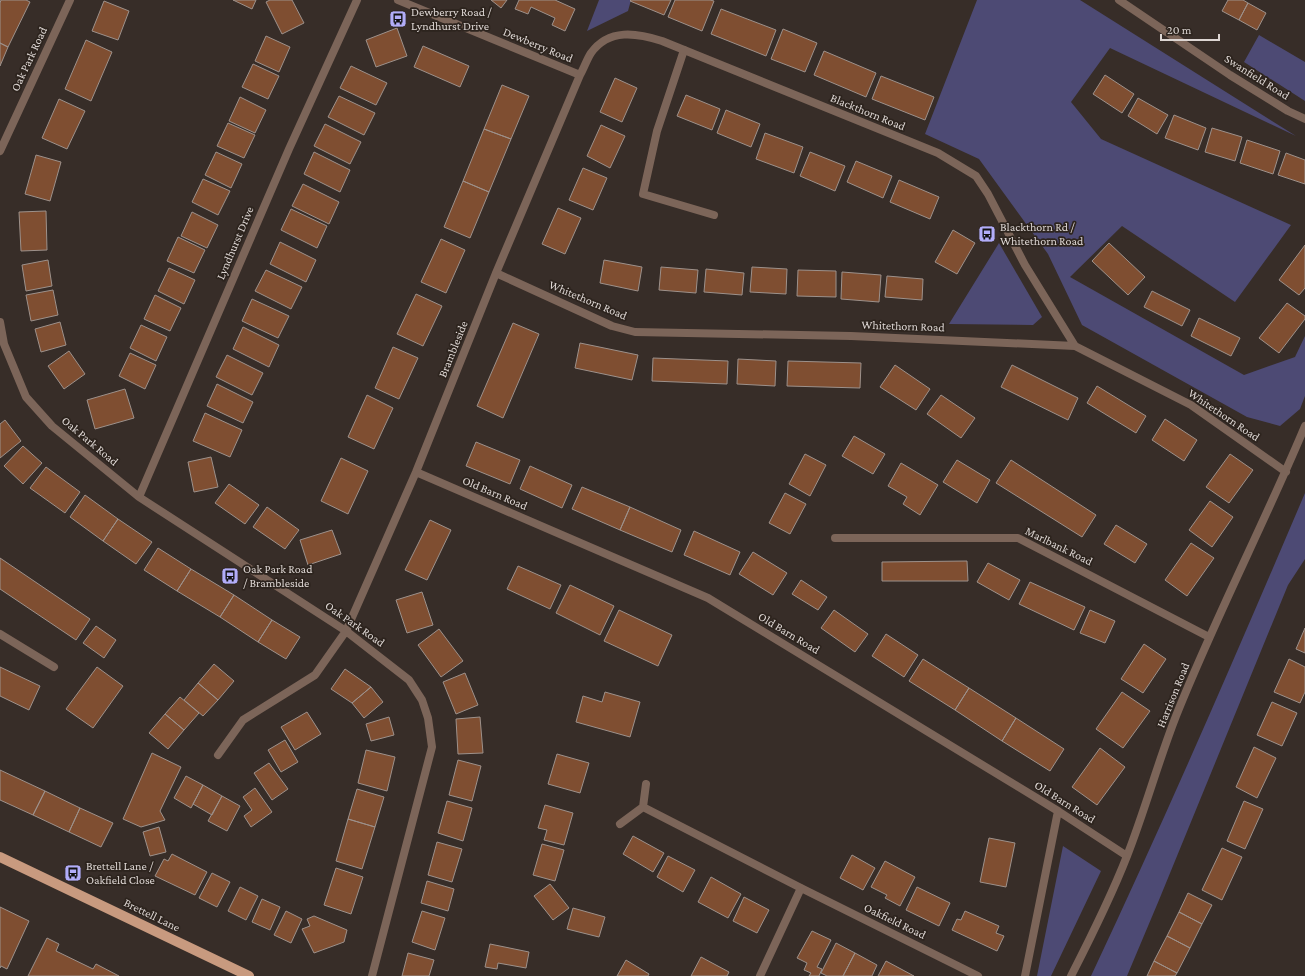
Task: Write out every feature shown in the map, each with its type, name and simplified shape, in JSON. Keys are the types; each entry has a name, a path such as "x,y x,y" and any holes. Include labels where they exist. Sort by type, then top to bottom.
{"main road":[{"name":"Brettell Lane","path":"0,857 249,976"}],"street":[{"name":"Oak Park Road","path":"0,151 70,0"},
{"name":"Lyndhurst Drive","path":"139,497 289,149 357,0"},
{"name":"Dewberry Road","path":"398,0 580,75"},
{"name":"Swanfield Road","path":"1119,0 1237,79 1288,111 1305,119"},
{"name":"Blackthorn Road","path":"580,75 591,53 606,39 625,34 642,35 662,41 938,153 976,176 988,194 1026,265 1075,346"},
{"path":"684,50 657,131 643,194 714,215"},
{"name":"Brambleside","path":"218,755 243,720 315,675 346,630 416,472 496,274 580,75"},
{"name":"Whitethorn Road","path":"496,274 612,326 634,332 851,336 1075,346 1192,404 1286,472"},
{"name":"Oak Park Road","path":"0,322 4,344 26,397 52,426 139,497 346,630 409,680 422,700 428,718 432,746 372,976"},
{"name":"Harrison Road","path":"1071,976 1096,929 1127,856 1176,717 1209,637 1286,472 1305,426"},
{"name":"Old Barn Road","path":"416,472 708,598 1058,810 1127,856"},
{"name":"Marlbank Road","path":"835,538 1018,538 1209,637"},
{"path":"0,634 54,667"},
{"path":"620,824 643,807 646,784"},
{"name":"Oakfield Road","path":"643,807 978,976"},
{"path":"1025,976 1058,810"},
{"path":"760,976 801,888"}],"shaded area":[{"path":"599,0 631,0 628,11 587,31"},
{"path":"977,0 1080,0 1296,136 1110,48 1071,102 1101,139 1291,225 1235,302 1122,226 1070,277 1244,375 1295,357 1305,336 1305,396 1300,409 1280,426 1247,417 1082,325 1048,254 979,159 925,134"},
{"path":"1259,35 1305,62 1305,101 1244,62"},
{"path":"999,243 1042,317 1033,325 949,324"},
{"path":"1305,493 1305,559 1288,585 1127,976 1091,976 1200,736"},
{"path":"1063,846 1101,871 1051,976 1037,976"}],"building":[{"path":"1,0 26,0 30,2 8,47 0,43"},
{"path":"233,0 256,0 252,9"},
{"path":"270,0 292,0 304,23 282,34 266,2"},
{"path":"491,0 507,0 501,8"},
{"path":"519,0 555,0 575,9 565,31 552,25 555,18 531,7 528,14 515,9"},
{"path":"671,0 664,15 630,1"},
{"path":"675,0 714,1 702,31 668,17"},
{"path":"1228,0 1243,0 1248,3 1239,20 1222,11"},
{"path":"104,1 129,11 118,40 92,31"},
{"path":"1248,3 1266,13 1257,30 1239,20"},
{"path":"721,9 776,30 766,56 711,34"},
{"path":"397,28 407,56 376,67 366,40"},
{"path":"783,29 817,43 805,72 771,59"},
{"path":"266,36 290,47 279,72 255,61"},
{"path":"86,40 112,52 91,101 65,89"},
{"path":"0,43 8,47 0,66"},
{"path":"423,46 469,66 460,87 414,67"},
{"path":"824,51 876,73 866,97 814,75"},
{"path":"253,64 279,76 268,99 242,87"},
{"path":"351,66 387,83 376,105 340,88"},
{"path":"1105,75 1134,94 1122,113 1093,94"},
{"path":"881,76 934,97 925,120 872,99"},
{"path":"615,78 637,88 622,122 600,112"},
{"path":"502,85 529,96 511,139 484,129"},
{"path":"686,95 720,109 712,130 677,116"},
{"path":"339,96 375,113 364,135 328,117"},
{"path":"240,97 266,110 255,133 229,121"},
{"path":"1138,98 1168,115 1157,134 1128,116"},
{"path":"59,99 85,111 67,149 42,138"},
{"path":"726,110 760,124 751,147 717,133"},
{"path":"1174,115 1206,128 1198,150 1165,138"},
{"path":"228,123 255,135 244,158 217,146"},
{"path":"325,124 361,142 350,164 314,146"},
{"path":"601,125 625,136 610,168 587,156"},
{"path":"1212,128 1242,137 1235,161 1205,152"},
{"path":"484,129 511,139 489,192 463,181"},
{"path":"765,133 803,147 794,173 756,159"},
{"path":"1247,140 1280,151 1273,174 1240,163"},
{"path":"216,152 242,164 231,188 205,175"},
{"path":"314,152 350,170 340,192 304,174"},
{"path":"810,152 845,166 835,191 800,176"},
{"path":"1286,153 1305,160 1305,184 1278,175"},
{"path":"36,155 61,162 50,201 25,194"},
{"path":"856,161 892,176 883,198 847,182"},
{"path":"583,168 607,178 593,210 569,200"},
{"path":"203,179 230,191 218,215 192,202"},
{"path":"899,180 939,197 930,219 890,202"},
{"path":"463,181 489,192 470,238 444,227"},
{"path":"303,184 339,202 329,224 292,206"},
{"path":"558,208 581,218 565,254 542,244"},
{"path":"291,209 327,226 317,248 281,230"},
{"path":"46,211 47,250 21,251 19,212"},
{"path":"192,212 218,225 207,248 181,236"},
{"path":"953,230 975,243 957,274 935,262"},
{"path":"178,237 205,250 194,273 167,261"},
{"path":"441,239 465,250 446,293 421,282"},
{"path":"280,242 316,260 306,282 270,264"},
{"path":"1109,243 1145,277 1128,295 1092,261"},
{"path":"1305,245 1305,288 1299,295 1279,280"},
{"path":"48,260 52,286 26,291 22,265"},
{"path":"604,260 642,267 638,291 600,283"},
{"path":"661,267 698,270 696,293 659,290"},
{"path":"752,267 787,269 786,294 750,292"},
{"path":"169,268 195,280 184,304 158,291"},
{"path":"706,269 744,273 742,295 704,292"},
{"path":"266,270 302,287 291,309 255,291"},
{"path":"798,270 836,271 836,297 797,296"},
{"path":"842,272 881,275 879,302 841,299"},
{"path":"887,276 923,279 922,300 885,297"},
{"path":"53,290 58,315 31,321 26,295"},
{"path":"1152,291 1190,310 1182,326 1144,307"},
{"path":"416,294 442,306 423,346 397,334"},
{"path":"155,295 181,308 170,331 144,319"},
{"path":"252,299 289,316 278,338 242,321"},
{"path":"1287,303 1305,316 1305,319 1279,353 1259,338"},
{"path":"1199,318 1240,338 1231,356 1191,336"},
{"path":"60,322 66,345 41,352 35,329"},
{"path":"513,323 539,334 503,418 477,406"},
{"path":"141,325 167,337 156,361 130,348"},
{"path":"243,327 279,345 269,367 233,349"},
{"path":"580,343 638,355 632,380 575,368"},
{"path":"393,347 418,358 399,399 375,388"},
{"path":"69,351 85,374 64,389 48,366"},
{"path":"130,353 156,365 145,389 119,376"},
{"path":"227,355 263,373 252,395 216,377"},
{"path":"653,358 728,361 727,384 652,381"},
{"path":"738,359 776,361 775,386 737,384"},
{"path":"788,361 861,363 860,388 787,386"},
{"path":"895,365 930,389 916,410 880,387"},
{"path":"1012,365 1078,398 1068,420 1001,387"},
{"path":"217,384 253,402 243,423 207,406"},
{"path":"1097,386 1146,416 1136,433 1087,403"},
{"path":"125,389 134,418 95,429 87,400"},
{"path":"367,395 393,408 374,449 348,437"},
{"path":"941,395 975,418 961,438 927,414"},
{"path":"205,413 242,430 230,457 193,441"},
{"path":"1165,419 1197,440 1184,461 1152,440"},
{"path":"5,420 21,441 0,458 0,424"},
{"path":"854,436 885,454 873,474 842,456"},
{"path":"476,442 520,460 510,484 466,466"},
{"path":"23,446 42,463 23,484 4,466"},
{"path":"805,454 826,465 810,496 789,484"},
{"path":"1230,454 1253,470 1229,503 1206,487"},
{"path":"211,457 218,487 194,492 188,462"},
{"path":"341,458 368,471 348,514 321,501"},
{"path":"957,460 990,480 977,503 943,482"},
{"path":"1011,460 1096,515 1082,537 996,483"},
{"path":"901,463 938,485 920,515 903,504 907,497 888,486"},
{"path":"530,466 572,485 562,508 520,489"},
{"path":"46,467 80,492 65,513 30,488"},
{"path":"229,484 259,505 245,524 215,503"},
{"path":"582,487 630,507 620,530 572,509"},
{"path":"785,493 806,504 790,534 769,523"},
{"path":"85,495 118,519 103,541 70,517"},
{"path":"1210,501 1233,517 1212,547 1189,530"},
{"path":"267,507 299,530 285,549 253,527"},
{"path":"630,507 681,530 672,552 620,530"},
{"path":"118,519 152,542 136,564 103,541"},
{"path":"430,520 451,530 427,580 405,570"},
{"path":"1116,525 1147,544 1135,563 1104,544"},
{"path":"332,530 341,554 308,565 300,540"},
{"path":"694,531 740,552 730,575 684,555"},
{"path":"1191,543 1214,558 1187,596 1165,580"},
{"path":"158,548 191,569 177,591 144,570"},
{"path":"753,552 787,573 773,595 739,574"},
{"path":"0,558 90,619 76,640 0,589"},
{"path":"967,561 968,581 882,581 882,562"},
{"path":"988,563 1020,580 1009,600 977,582"},
{"path":"518,566 561,585 550,609 507,589"},
{"path":"191,569 234,595 220,617 177,591"},
{"path":"801,580 827,597 818,610 792,594"},
{"path":"1030,582 1085,607 1074,630 1019,604"},
{"path":"570,585 614,606 600,635 556,613"},
{"path":"422,592 433,625 407,633 396,600"},
{"path":"234,595 272,620 258,642 220,617"},
{"path":"619,610 672,635 658,666 604,641"},
{"path":"834,610 868,634 855,652 821,628"},
{"path":"1090,610 1115,621 1105,643 1080,633"},
{"path":"272,620 300,637 286,659 258,642"},
{"path":"96,626 116,640 104,658 83,643"},
{"path":"1305,628 1305,653 1296,649"},
{"path":"439,629 463,661 441,677 418,645"},
{"path":"886,634 918,655 904,677 872,656"},
{"path":"1144,644 1166,659 1143,693 1121,679"},
{"path":"923,659 969,688 955,710 909,681"},
{"path":"1289,659 1305,667 1305,692 1300,703 1274,692"},
{"path":"214,664 234,681 218,700 198,683"},
{"path":"0,667 40,686 29,710 0,696"},
{"path":"97,667 123,686 93,728 66,709"},
{"path":"345,669 371,687 352,703 331,689"},
{"path":"465,673 478,705 456,714 443,682"},
{"path":"198,683 218,700 203,716 184,700"},
{"path":"371,687 383,702 364,718 352,703"},
{"path":"969,688 1016,718 1002,741 955,710"},
{"path":"605,692 640,702 630,737 576,722 583,696 602,702"},
{"path":"1122,692 1150,711 1123,748 1096,729"},
{"path":"180,697 199,713 184,730 165,714"},
{"path":"1272,702 1297,713 1282,746 1257,735"},
{"path":"307,712 321,734 295,750 281,727"},
{"path":"165,714 184,730 168,749 149,733"},
{"path":"389,717 394,735 371,741 366,724"},
{"path":"480,717 483,753 458,754 456,719"},
{"path":"1016,718 1064,749 1050,771 1002,741"},
{"path":"285,740 298,762 281,772 268,750"},
{"path":"1254,747 1276,758 1257,798 1236,787"},
{"path":"1100,748 1125,767 1097,805 1072,787"},
{"path":"366,750 395,757 387,791 358,783"},
{"path":"152,753 181,767 160,811 165,820 141,827 123,819"},
{"path":"557,754 589,763 580,793 548,784"},
{"path":"458,760 481,766 472,801 449,795"},
{"path":"269,763 288,789 272,800 254,773"},
{"path":"0,770 45,791 33,815 0,800"},
{"path":"186,776 203,785 191,808 174,798"},
{"path":"203,785 222,796 212,815 193,804"},
{"path":"255,788 272,812 251,827 244,816 252,810 243,797"},
{"path":"357,789 384,797 375,827 348,819"},
{"path":"45,791 80,808 69,832 33,815"},
{"path":"222,796 240,806 227,831 208,821"},
{"path":"447,801 472,808 463,841 438,833"},
{"path":"1244,801 1263,809 1245,849 1227,841"},
{"path":"545,805 573,813 564,845 544,840 547,830 538,828"},
{"path":"80,808 113,823 101,847 69,832"},
{"path":"348,819 375,827 362,869 336,861"},
{"path":"159,827 166,852 150,856 143,832"},
{"path":"633,836 664,853 653,872 623,854"},
{"path":"989,838 1015,843 1006,887 980,882"},
{"path":"437,842 462,849 452,882 428,875"},
{"path":"542,844 564,850 555,881 533,875"},
{"path":"1222,848 1242,857 1222,900 1202,890"},
{"path":"172,854 207,872 195,895 155,876 164,859 168,861"},
{"path":"852,855 875,868 863,890 840,878"},
{"path":"668,856 695,870 683,892 657,877"},
{"path":"885,861 915,877 900,906 885,898 887,895 871,887"},
{"path":"336,868 363,877 351,914 324,905"},
{"path":"212,873 230,882 217,907 199,898"},
{"path":"711,877 741,894 728,918 698,902"},
{"path":"427,881 454,889 448,911 421,903"},
{"path":"550,884 569,908 553,920 534,896"},
{"path":"240,887 258,896 246,920 228,911"},
{"path":"917,887 950,903 939,926 906,910"},
{"path":"1188,893 1212,905 1202,924 1179,912"},
{"path":"744,897 769,910 757,933 733,921"},
{"path":"262,899 280,907 270,930 252,922"},
{"path":"0,907 29,921 7,969 1,966 0,968"},
{"path":"573,908 605,917 599,937 567,929"},
{"path":"286,911 302,919 291,943 274,935"},
{"path":"422,911 445,918 435,950 412,942"},
{"path":"965,911 999,926 996,933 1004,936 997,951 952,930 957,919 961,920"},
{"path":"1179,912 1202,924 1190,948 1167,936"},
{"path":"314,916 347,930 344,942 314,953 302,929 310,926 307,919"},
{"path":"812,931 831,940 817,967 822,969 819,976 809,976 811,973 804,970 807,963 797,958"},
{"path":"1167,936 1190,948 1177,973 1154,961"},
{"path":"47,938 59,944 56,951 93,969 96,964 119,976 28,976"},
{"path":"836,943 855,953 843,976 827,976 821,973"},
{"path":"490,944 529,952 526,968 498,963 497,969 485,967"},
{"path":"408,953 434,960 429,976 402,976"},
{"path":"855,953 877,965 872,976 843,976"},
{"path":"701,957 729,972 727,976 691,976"},
{"path":"626,960 649,974 648,976 617,976"},
{"path":"886,961 914,976 878,976"},
{"path":"1154,961 1177,973 1175,976 1147,976"}],"place":[{"name":"Dewberry Road / Lyndhurst Drive","path":"398,19"},
{"name":"Blackthorn Rd / Whitethorn Road","path":"987,234"},
{"name":"Oak Park Road / Brambleside","path":"230,576"},
{"name":"Brettell Lane / Oakfield Close","path":"73,873"}]}
